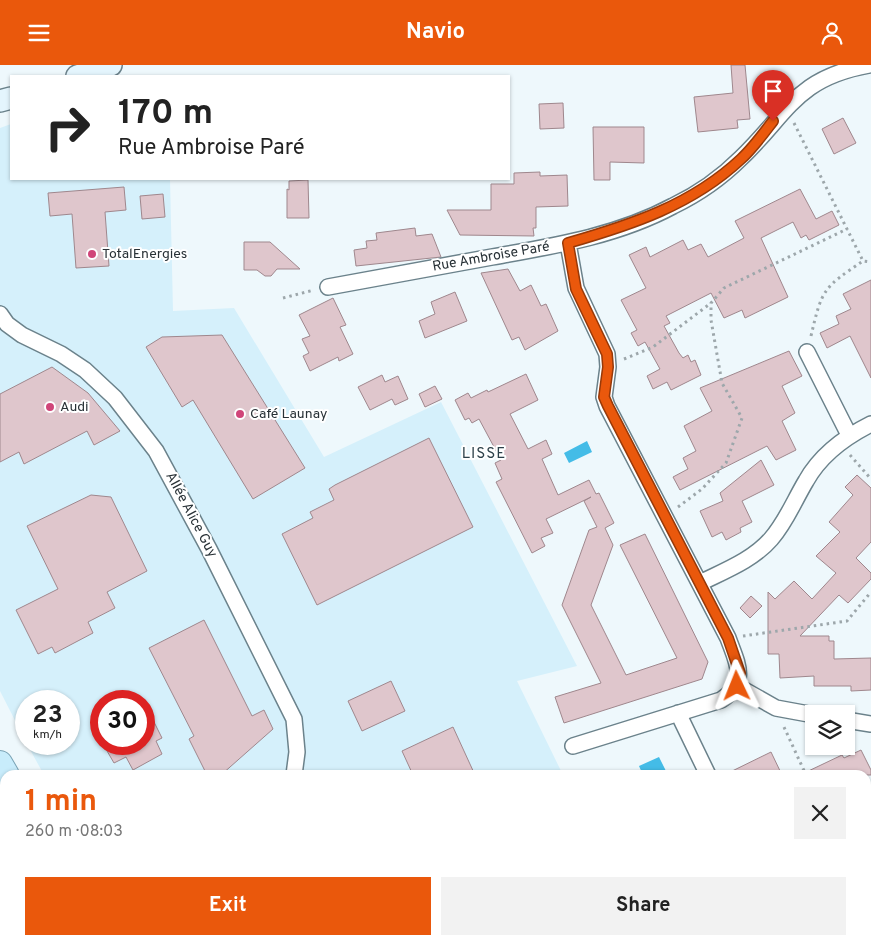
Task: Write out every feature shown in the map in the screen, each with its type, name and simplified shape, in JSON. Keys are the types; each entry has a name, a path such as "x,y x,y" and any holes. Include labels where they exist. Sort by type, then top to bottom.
{"main road":[{"path":"80,75 111,65"}],"street":[{"name":"Rue Ambroise Paré","path":"328,287 568,243 654,215 701,190 742,158 786,107 803,91 847,69 869,65"},
{"path":"568,243 576,289 607,354 608,367 604,397 728,638 740,673 737,686 732,693 721,700 572,746"},
{"name":"Allée Alice Guy","path":"0,314 7,325 22,335 61,354 85,370 116,397 156,451 210,549 294,719 298,752 295,770"},
{"path":"807,352 845,438"},
{"path":"700,583 750,557 770,541 789,514 816,466 845,438 871,424"},
{"path":"737,686 776,708 805,713"},
{"path":"678,713 706,770"},
{"path":"855,721 871,724"}],"path":[{"path":"786,107 863,261"},
{"path":"608,367 653,347 711,303 724,288 847,229"},
{"path":"807,352 823,295 831,282 863,261 871,262"},
{"path":"283,298 328,287"},
{"path":"664,515 683,504 702,489 726,463 742,418 722,383 711,320 711,303"},
{"path":"845,438 871,479"},
{"path":"728,638 847,621 871,592"},
{"path":"776,708 804,770"}],"shaded area":[{"path":"10,124 10,180 170,180 173,311 234,308 324,457 441,402 577,666 517,681 561,770 41,770 33,755 80,755 80,690 15,690 15,720 0,691 0,128"}],"water":[{"path":"587,441 592,452 569,463 564,453"},
{"path":"659,757 666,770 641,770 639,766"}],"building":[{"path":"731,65 745,65 750,119 737,120 738,128 698,132 694,97 733,93"},
{"path":"563,103 564,128 540,129 539,104"},
{"path":"843,118 856,143 834,154 822,129"},
{"path":"593,127 644,127 644,163 610,162 610,180 594,180"},
{"path":"540,172 540,176 567,175 568,206 536,207 536,228 533,228 534,236 460,235 447,210 491,210 491,184 514,184 514,173"},
{"path":"308,180 309,218 287,218 287,189 289,190 289,181"},
{"path":"124,187 126,210 105,212 109,266 76,268 72,214 50,216 48,193"},
{"path":"800,189 816,219 832,211 839,225 809,240 806,235 801,238 793,222 761,238 788,297 745,318 742,310 724,318 711,293 666,316 670,323 664,326 679,353 683,358 688,355 691,362 695,360 701,375 671,390 667,382 653,389 647,376 660,369 645,342 638,346 631,333 637,330 621,300 646,288 629,255 646,247 650,257 683,240 688,250 701,244 708,257 744,238 735,221"},
{"path":"163,194 165,217 142,219 140,196"},
{"path":"415,228 416,236 432,234 441,257 356,266 354,250 367,248 366,241 377,240 376,233"},
{"path":"244,242 270,242 300,269 277,269 271,276 265,276 257,270 244,270"},
{"path":"508,269 520,291 531,285 541,306 546,304 558,331 525,350 519,337 512,340 481,273"},
{"path":"871,280 871,378 850,336 827,348 820,333 839,324 836,316 851,309 843,294"},
{"path":"455,292 467,321 425,338 419,321 435,314 431,302"},
{"path":"333,298 346,325 340,327 353,354 339,361 338,357 310,371 303,356 309,353 302,339 310,336 299,315"},
{"name":"Café Launay","path":"222,335 305,468 253,499 193,400 182,407 146,347 162,337"},
{"path":"789,351 802,376 782,386 795,413 782,421 796,450 776,460 767,446 680,490 673,477 688,469 683,458 696,451 684,426 712,411 700,388"},
{"name":"Audi","path":"52,367 88,393 120,431 94,445 87,431 24,464 19,452 0,462 0,394"},
{"path":"526,374 538,400 510,414 528,449 546,440 552,454 542,459 558,495 589,480 596,494 599,493 614,523 605,528 613,545 591,605 626,675 677,658 620,545 645,534 708,662 702,679 564,723 555,697 601,683 562,605 589,530 597,527 584,501 591,497 546,519 553,533 541,538 545,546 532,553 496,482 502,479 495,463 501,460 479,419 472,423 469,418 465,420 455,400 468,393 471,398 487,390 488,392"},
{"path":"382,375 385,382 398,376 408,399 395,405 392,399 370,410 358,387"},
{"path":"435,386 442,399 425,407 419,394"},
{"path":"429,438 473,527 317,605 282,534 313,518 310,512 334,500 329,489 335,485"},
{"path":"761,460 774,485 742,501 752,522 740,528 741,532 726,540 722,532 712,537 700,511 723,501 720,493"},
{"path":"857,475 871,488 871,542 856,558 871,573 871,579 848,603 839,595 800,636 829,636 829,641 834,641 834,659 871,658 871,690 851,691 851,686 814,686 814,676 780,678 779,654 768,654 768,592 775,599 794,581 812,599 836,573 816,556 840,532 829,522 853,495 845,487"},
{"path":"91,495 111,497 147,571 107,592 115,608 88,622 93,633 55,653 52,647 38,654 16,610 58,589 27,526"},
{"path":"751,596 762,606 750,618 740,608"},
{"path":"204,620 252,716 264,710 273,729 227,770 204,770 189,739 194,736 149,648"},
{"path":"391,681 405,711 362,731 348,701"},
{"path":"155,724 162,738 156,741 162,754 133,770 126,757 114,763 109,755 155,755"},
{"path":"453,727 473,770 411,770 402,751"},
{"path":"861,750 871,770 810,770 842,755 844,758 855,755 855,753"},
{"path":"771,752 780,770 734,770"}],"place":[{"name":"TotalEnergies","path":"92,254"},
{"name":"Audi","path":"50,407"},
{"name":"Café Launay","path":"240,414"}],"district":[{"name":"LISSE","path":"484,454"}],"route":[{"path":"737,686 740,673 728,638 604,397 608,367 607,354 576,289 568,243 626,226 654,215 701,190 742,158 773,121"}]}
